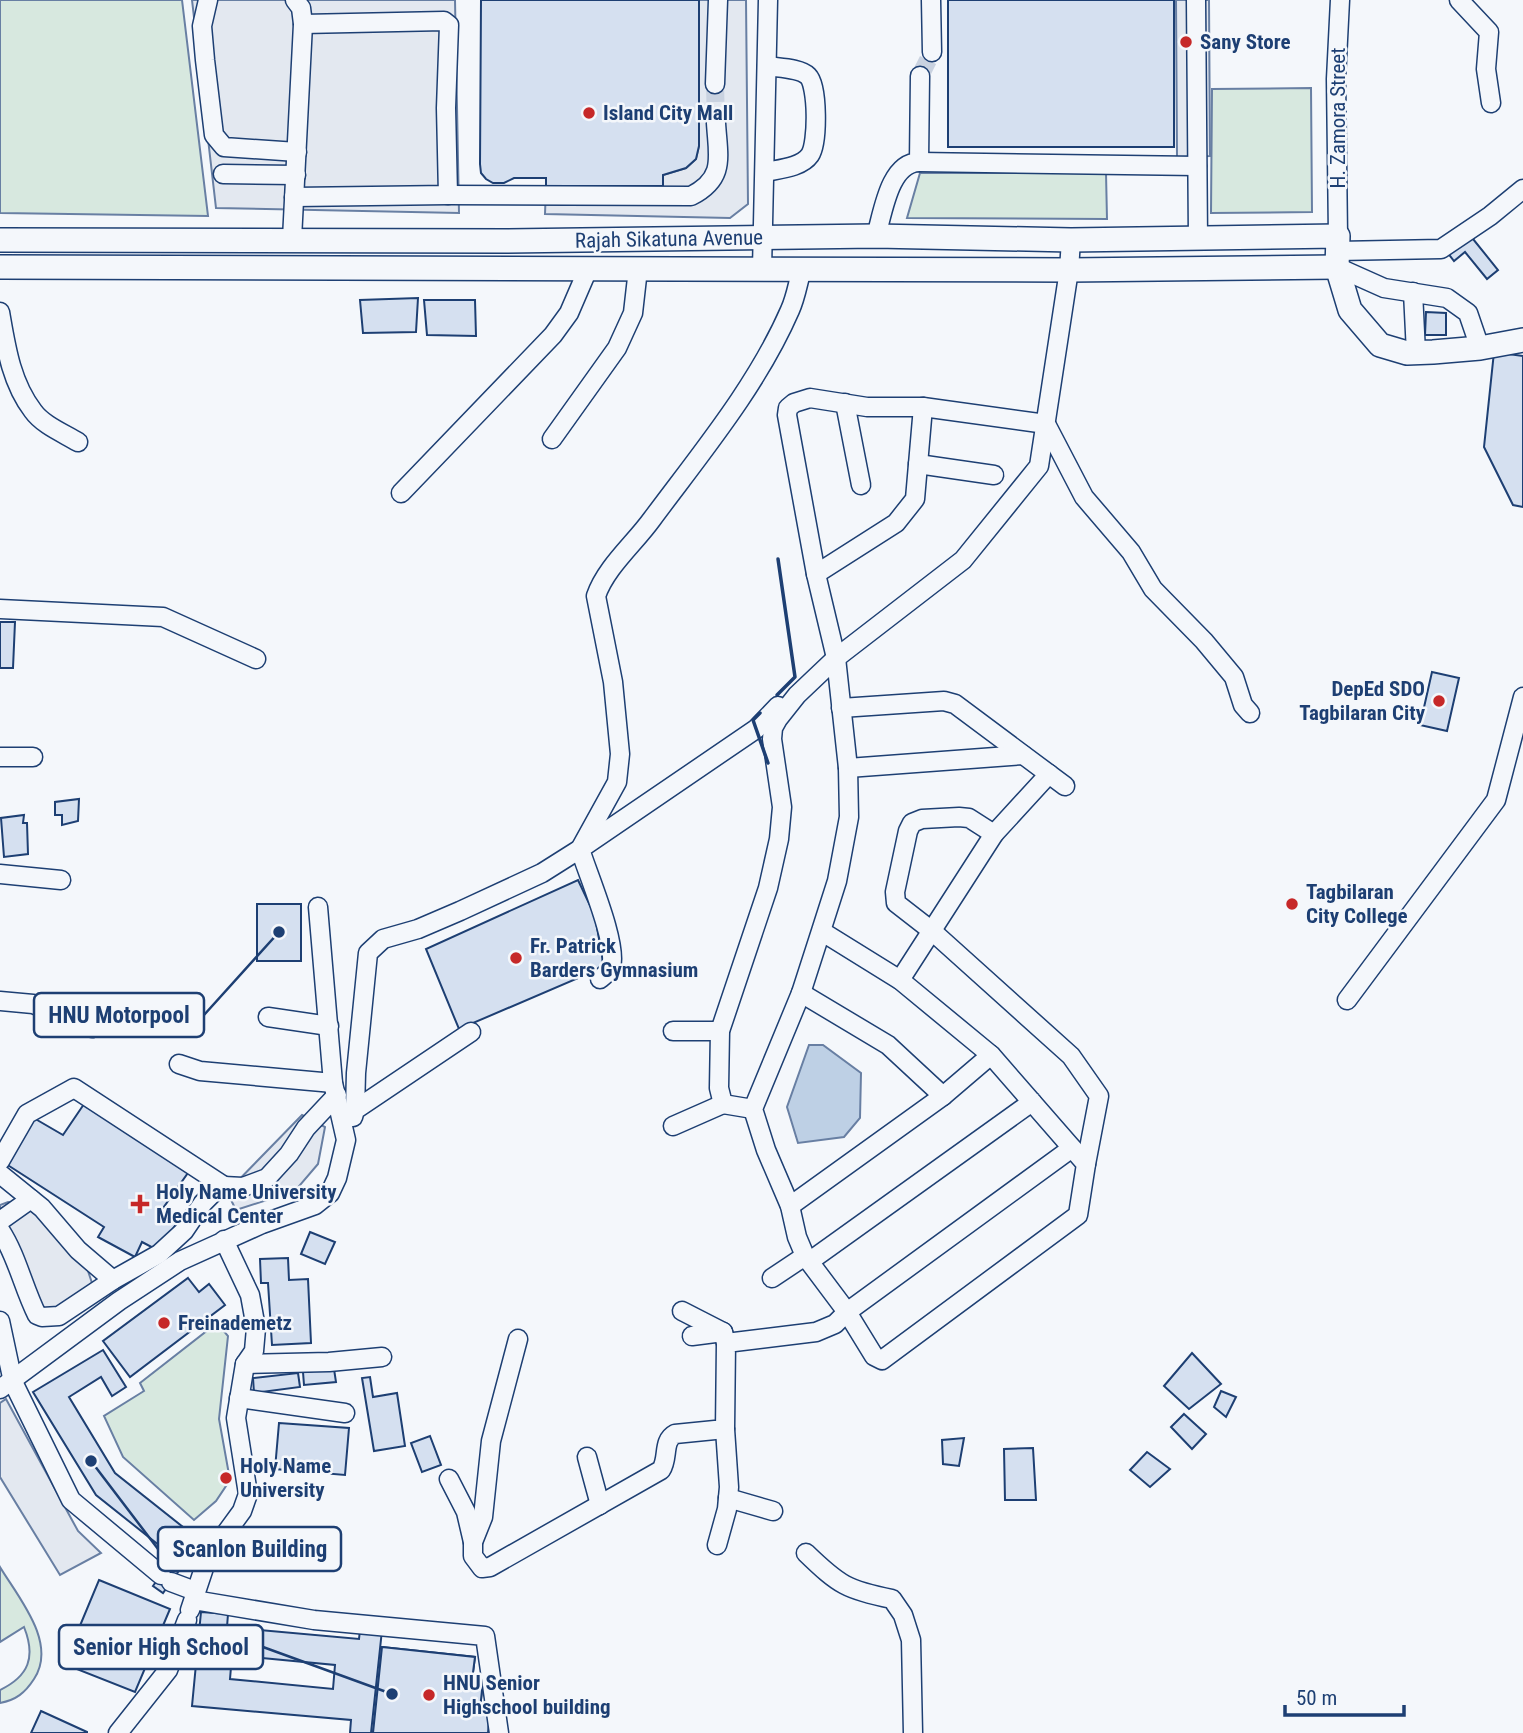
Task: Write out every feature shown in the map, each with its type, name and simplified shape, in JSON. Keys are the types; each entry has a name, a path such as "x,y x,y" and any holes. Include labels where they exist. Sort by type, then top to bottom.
{"main road":[{"name":"Rajah Sikatuna Avenue","path":"0,240 509,241 876,236 1070,240 1198,238 1338,251"},
{"path":"802,268 803,238"},
{"path":"197,239 200,268"},
{"path":"0,268 1069,270 1338,251"},
{"name":"H. Zamora Street","path":"1338,251 1350,310 1380,345 1416,353 1480,348 1523,340"}],"street":[{"path":"208,0 202,26 216,140 224,147 297,152"},
{"path":"292,239 303,24 300,8 295,0"},
{"path":"715,84 718,0"},
{"path":"762,269 768,0"},
{"path":"931,0 932,52"},
{"path":"1196,0 1198,238"},
{"name":"H. Zamora Street","path":"1338,251 1336,79 1340,0"},
{"path":"1459,0 1489,32 1486,69 1491,103"},
{"path":"303,24 444,21 449,24 446,108 448,195"},
{"path":"765,172 799,164 810,155 814,141 815,111 815,89 810,78 803,72 767,66"},
{"path":"919,162 920,76"},
{"path":"294,197 691,196 705,189 715,177 719,165 716,123"},
{"path":"876,236 894,179 903,167 912,162 1197,166"},
{"path":"223,174 296,176"},
{"path":"1338,251 1441,249 1490,216 1523,189"},
{"path":"723,1104 719,1088 720,1031 768,888 779,839 782,807 772,740 773,728 797,695 836,658 963,560 1040,466 1069,270 1070,240"},
{"path":"1338,251 1384,288 1447,298 1468,313 1480,348"},
{"path":"401,493 553,335 569,313 588,268"},
{"path":"600,979 609,972 612,957 608,931 580,849 617,782 620,754 608,648 597,611 596,596 601,583 692,466 758,371 791,309 802,268"},
{"path":"552,439 617,348 634,313 638,269"},
{"path":"1413,292 1416,353"},
{"path":"0,312 8,359 34,412 78,442"},
{"path":"994,834 968,818 922,819 912,823 895,892 896,903 932,931 1070,1056 1099,1096 1078,1215 882,1360 874,1356 847,1312 808,1259 797,1237 789,1206 753,1109 801,993 837,881 849,817 848,768 836,658 816,573 787,415 788,408 810,398 867,407 923,407 1046,424"},
{"path":"845,403 861,485"},
{"path":"816,573 897,523 915,499 923,407"},
{"path":"1046,424 1084,496 1130,552 1153,589 1204,641 1234,677 1243,705 1250,713"},
{"path":"918,464 994,475"},
{"path":"0,609 163,617 256,659"},
{"path":"7,1385 120,1301 180,1261 224,1240 315,1205 330,1192 337,1178 355,1110 368,953 383,939 418,929 542,873 756,729 784,699 797,695"},
{"path":"1347,1000 1496,800 1523,697"},
{"path":"841,708 944,701 955,704 1065,786"},
{"path":"848,768 1023,755"},
{"path":"0,757 33,757"},
{"path":"900,980 994,834 1049,774"},
{"path":"0,874 61,880"},
{"path":"318,908 335,1089 346,1140"},
{"path":"821,931 900,980 991,1055 1086,1164"},
{"path":"801,993 888,1045 943,1096"},
{"path":"0,1001 33,1004 92,1028"},
{"path":"268,1017 329,1026"},
{"path":"673,1031 720,1031"},
{"path":"355,1110 471,1032"},
{"path":"789,1206 943,1096 991,1055"},
{"path":"180,1064 200,1071 335,1089"},
{"path":"0,1161 27,1114 74,1088 224,1186 243,1187 267,1178 289,1154 335,1089"},
{"path":"772,1278 808,1259 1032,1102"},
{"path":"673,1126 723,1104 753,1109"},
{"path":"692,1336 725,1338 816,1332 835,1324 847,1312 1072,1148"},
{"path":"0,1174 31,1199 78,1250 113,1280"},
{"path":"0,1230 12,1249 24,1291 37,1315 60,1316 113,1280 159,1254 184,1231 203,1203 224,1186"},
{"path":"0,1221 31,1199"},
{"path":"118,1733 168,1670 207,1559 242,1511 248,1494 236,1418 246,1364 254,1350 256,1328 250,1295 224,1240"},
{"path":"682,1311 725,1338"},
{"path":"0,1321 7,1385 71,1500 166,1578 191,1605 485,1636 499,1733"},
{"path":"718,1545 728,1497 724,1429 725,1338"},
{"path":"473,1542 483,1517 491,1441 518,1339"},
{"path":"246,1364 329,1362 383,1357"},
{"path":"239,1398 345,1413"},
{"path":"449,1479 466,1512 476,1563 482,1568 491,1567 661,1470 666,1460 670,1437 724,1429"},
{"path":"586,1457 600,1505"},
{"path":"728,1497 773,1511"},
{"path":"806,1553 835,1581 860,1593 892,1599 903,1615 911,1640 913,1733"}],"shaded area":[{"path":"0,0 182,0 208,216 0,213"},
{"path":"192,0 455,0 459,213 216,208"},
{"path":"699,0 746,0 748,204 730,218 545,214 546,186 662,186 663,175 686,168 696,159 699,146"},
{"path":"1176,0 1209,0 1210,156 1177,157"},
{"path":"1311,88 1312,212 1211,213 1212,89"},
{"path":"920,173 1106,173 1107,219 907,218"},
{"path":"302,1115 325,1127 318,1164 295,1191 236,1210 227,1192"},
{"path":"8,1202 26,1207 53,1227 88,1271 92,1283 89,1296 44,1312 0,1222 0,1205"},
{"path":"217,1323 228,1336 219,1419 230,1480 216,1501 194,1520 123,1457 104,1416 144,1391 140,1383"},
{"path":"6,1399 78,1531 101,1553 60,1575 0,1477 0,1403"},
{"path":"0,1567 33,1621 41,1651 40,1665 31,1684 15,1698 0,1703 0,1690 24,1672 29,1648 24,1627 0,1642"}],"water":[{"path":"809,1045 823,1045 861,1073 860,1118 844,1137 798,1143 787,1107"}],"building":[{"name":"Island City Mall","path":"481,0 699,0 699,146 696,159 686,168 663,175 663,186 546,186 546,178 514,178 504,183 493,183 486,179 481,173 480,164"},
{"path":"948,0 1174,0 1174,147 948,147"},
{"path":"1469,234 1498,270 1487,279 1465,252 1454,261 1447,252"},
{"path":"418,298 416,332 363,333 360,300"},
{"path":"424,300 475,300 476,336 427,335"},
{"path":"1426,312 1446,313 1446,335 1425,335"},
{"path":"1494,352 1523,356 1523,507 1513,505 1484,447"},
{"path":"0,622 15,622 13,668 0,668"},
{"name":"DepEd SDO Tagbilaran City","path":"1432,672 1459,678 1447,731 1420,725"},
{"path":"79,799 78,821 62,825 62,815 55,815 55,802"},
{"path":"24,815 23,823 27,823 28,854 4,857 1,818"},
{"name":"Fr. Patrick Barders Gymnasium","path":"578,880 595,916 604,967 459,1029 426,949"},
{"path":"257,904 301,904 301,961 257,961"},
{"path":"84,1104 190,1170 161,1211 178,1221 159,1251 142,1242 135,1257 98,1237 104,1227 3,1162 32,1117 63,1135"},
{"path":"310,1232 335,1242 325,1264 301,1254"},
{"path":"288,1258 289,1280 308,1279 311,1343 272,1345 268,1283 261,1283 260,1259"},
{"name":"Freinademetz","path":"188,1278 199,1292 209,1284 225,1305 130,1377 103,1341"},
{"path":"103,1350 126,1387 112,1396 101,1377 69,1397 115,1473 183,1527 165,1550 96,1495 33,1392"},
{"path":"1192,1353 1221,1384 1189,1409 1164,1386"},
{"path":"334,1369 336,1382 304,1385 303,1372"},
{"path":"298,1373 300,1387 254,1393 253,1378"},
{"path":"370,1377 373,1397 397,1393 405,1446 374,1451 362,1378"},
{"path":"1221,1391 1236,1397 1226,1417 1214,1407"},
{"path":"1184,1414 1206,1434 1192,1449 1171,1427"},
{"path":"279,1423 349,1428 345,1475 275,1469"},
{"path":"430,1436 441,1465 422,1472 411,1443"},
{"path":"964,1438 959,1466 943,1464 942,1440"},
{"path":"1033,1448 1036,1500 1005,1500 1004,1449"},
{"path":"1147,1452 1170,1469 1150,1487 1130,1470"},
{"path":"168,1565 178,1572 163,1593 153,1586"},
{"path":"99,1580 170,1609 135,1692 64,1664"},
{"path":"201,1612 228,1614 227,1627 359,1639 360,1630 382,1630 371,1733 350,1733 351,1720 192,1706","holes":["232,1655 335,1665 333,1689 230,1679"]},
{"name":"HNU Senior Highschool building","path":"382,1647 475,1657 472,1680 483,1681 480,1709 490,1710 488,1733 373,1733","holes":["408,1681 457,1686 455,1706 406,1702"]},
{"name":"HNU Senior Highschool building","path":"382,1647 475,1657 472,1680 483,1681 480,1709 490,1710 488,1733 373,1733"},
{"path":"41,1711 87,1732 87,1733 31,1733"}],"tunnel":[{"path":"920,76 932,52"},
{"path":"715,84 716,123"}],"wall":[{"path":"777,695 795,677 778,559"},
{"path":"760,713 753,720 768,763"}],"place":[{"name":"Sany Store","path":"1186,42"},
{"name":"Island City Mall","path":"589,113"},
{"name":"DepEd SDO Tagbilaran City","path":"1439,701"},
{"name":"Tagbilaran City College","path":"1292,904"},
{"name":"HNU Motorpool","path":"279,932"},
{"name":"Fr. Patrick Barders Gymnasium","path":"516,958"},
{"name":"Holy Name University Medical Center","path":"140,1204"},
{"name":"Freinademetz","path":"164,1323"},
{"name":"Scanlon Building","path":"91,1461"},
{"name":"Holy Name University","path":"226,1478"},
{"name":"Senior High School","path":"392,1694"},
{"name":"HNU Senior Highschool building","path":"429,1695"}]}
